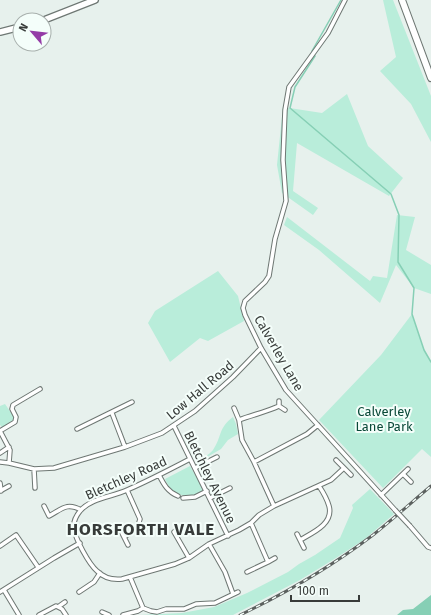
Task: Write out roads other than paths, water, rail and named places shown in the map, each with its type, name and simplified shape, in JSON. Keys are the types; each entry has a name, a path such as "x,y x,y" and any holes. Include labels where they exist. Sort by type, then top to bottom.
{"highway":[{"path":"402,0 431,78"}],"main road":[{"path":"52,17 95,0"},
{"path":"0,32 12,29"}],"street":[{"name":"Calverley Lane","path":"344,0 328,33 290,87 285,110 282,160 286,201 275,239 269,276 265,282 245,301 243,308 261,348 286,390 428,547 431,548"},
{"name":"Low Hall Road","path":"0,462 34,469 54,468 125,447 162,433 195,411 233,377 261,348"},
{"path":"9,463 9,447 0,431 15,422 16,418 12,408 13,405 40,389"},
{"path":"279,401 279,406"},
{"path":"77,429 132,402"},
{"path":"279,406 285,410"},
{"path":"239,420 254,414 266,412 279,406"},
{"path":"234,408 239,420 242,440 274,506"},
{"path":"112,413 125,447"},
{"name":"Bletchley Avenue","path":"174,426 228,536"},
{"path":"254,462 307,434 318,426"},
{"path":"0,453 9,447"},
{"path":"195,468 217,456"},
{"name":"Bletchley Road","path":"100,574 87,558 74,527 76,517 81,510 91,502 127,490 190,459"},
{"path":"336,460 351,475"},
{"path":"79,592 94,582 100,574 114,580 175,564 189,558 210,544 251,523 259,515 274,506 331,480 344,468"},
{"path":"34,469 35,488"},
{"path":"381,495 408,469"},
{"path":"403,474 411,482"},
{"path":"160,475 165,487 178,496"},
{"path":"0,483 0,491 9,486"},
{"path":"300,540 324,526 329,515 329,506 319,486"},
{"path":"210,498 230,488"},
{"path":"124,537 137,529 140,519 127,490"},
{"path":"183,498 195,497 207,491"},
{"path":"44,506 49,516 69,506 81,510"},
{"path":"251,523 268,562"},
{"path":"119,527 128,545"},
{"path":"182,527 174,532 189,558"},
{"path":"297,534 304,548"},
{"path":"0,546 16,535 38,567"},
{"path":"19,615 2,591 38,567 80,543"},
{"path":"210,544 225,572 233,594"},
{"path":"248,572 275,558"},
{"path":"130,577 143,608 157,612 166,609 180,610 196,604 215,603 238,592"},
{"path":"39,615 52,607 58,607 65,602"},
{"path":"58,607 66,615"},
{"path":"123,615 143,608"},
{"path":"102,612 108,615"}],"waterway":[{"path":"312,51 341,0"},
{"path":"315,56 295,87 290,108 391,194 399,215 398,262 414,288 412,314 424,350 431,362"}],"railway":[{"path":"240,615 274,598 325,568 373,535 431,486"}],"district":[{"name":"HORSFORTH VALE","path":"141,529"}],"park label":[{"name":"Calverley Lane Park","path":"384,418"}]}
